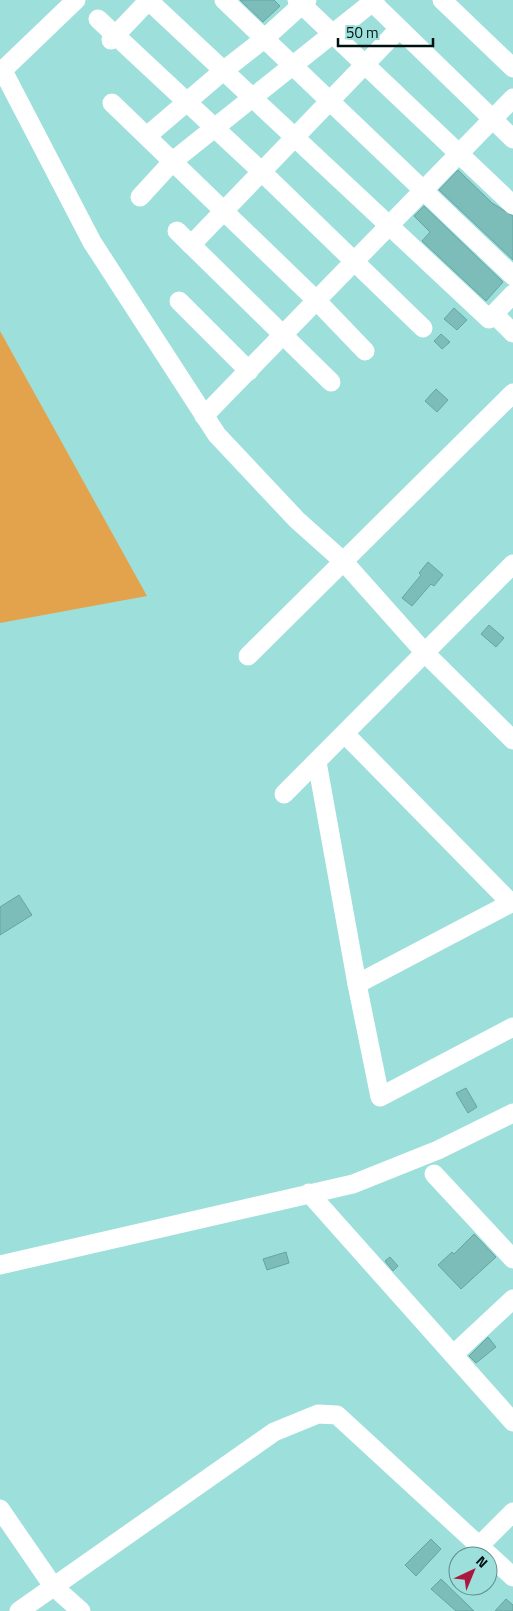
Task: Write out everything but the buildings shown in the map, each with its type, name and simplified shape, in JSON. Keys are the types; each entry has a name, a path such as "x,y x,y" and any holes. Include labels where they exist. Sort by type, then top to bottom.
{"street":[{"path":"76,0 1,72 92,242 217,435 297,520 344,562 426,654 512,737"},
{"path":"113,37 149,0 489,320 513,294"},
{"path":"224,0 513,276"},
{"path":"442,0 513,68"},
{"path":"147,136 223,70 264,39 302,1 333,34 513,205"},
{"path":"140,198 172,161 372,1 513,139"},
{"path":"98,19 113,37 215,127 423,328"},
{"path":"191,244 399,29"},
{"path":"204,416 513,98"},
{"path":"112,103 316,301 364,351"},
{"path":"177,230 331,382"},
{"path":"179,301 249,371"},
{"path":"494,314 513,333"},
{"path":"248,656 513,393"},
{"path":"284,794 426,654 513,564"},
{"path":"345,734 512,903 357,984"},
{"path":"317,762 357,984 380,1097 513,1027"},
{"path":"0,1265 353,1184 438,1150 513,1113"},
{"path":"434,1174 513,1259"},
{"path":"309,1194 513,1422"},
{"path":"454,1354 513,1300"},
{"path":"19,1611 274,1432 318,1414 337,1415 480,1546 513,1512"},
{"path":"0,1509 53,1586 81,1611"},
{"path":"498,1563 513,1577"}],"shaded area":[{"path":"0,331 147,596 0,623"}]}
